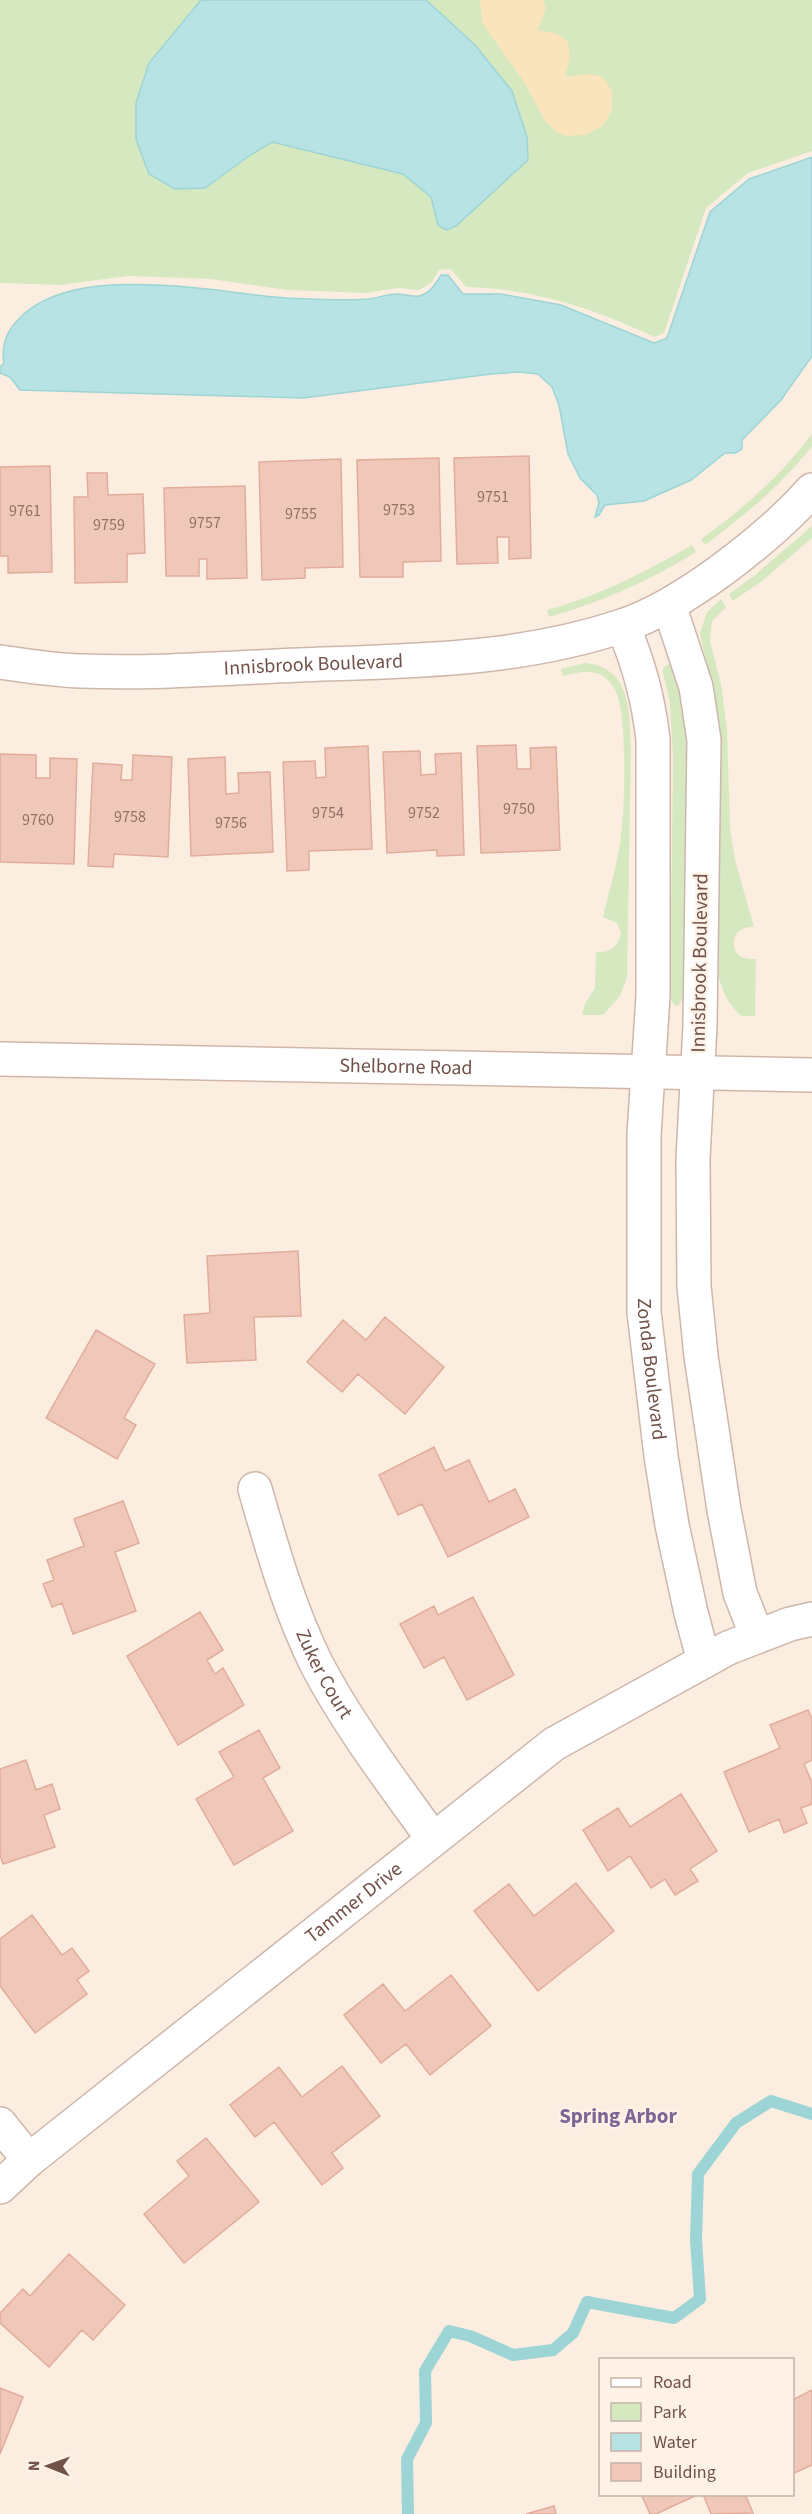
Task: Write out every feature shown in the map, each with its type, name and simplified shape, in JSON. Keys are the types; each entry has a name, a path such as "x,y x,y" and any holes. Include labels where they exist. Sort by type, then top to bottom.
{"street":[{"name":"Innisbrook Boulevard","path":"0,662 81,671 124,672 478,657 552,645 623,626 669,605 714,575 792,512 812,490"},
{"name":"Innisbrook Boulevard","path":"669,605 696,687 704,740 698,1073"},
{"path":"623,626 640,666 648,700 652,739 652,996 647,1072"},
{"name":"Shelborne Road","path":"0,1059 812,1075"},
{"name":"Zonda Boulevard","path":"647,1072 642,1220 644,1312 661,1456 690,1613 730,1648"},
{"path":"698,1073 693,1159 693,1235 701,1356 724,1510 740,1593 730,1648"},
{"name":"Zuker Court","path":"255,1489 277,1565 317,1665 369,1749 433,1839"},
{"name":"Tammer Drive","path":"0,2187 29,2160 554,1744 730,1648 812,1619"},
{"path":"0,2124 29,2160"}],"green space":[{"path":"0,0 812,0 812,151 748,173 706,208 664,333 655,337 609,317 563,302 516,292 466,287 451,269 439,270 432,282 419,290 397,288 367,293 288,290 211,279 128,276 60,285 0,283"},
{"path":"812,434 812,446 788,474 748,511 705,545 701,539 761,491"},
{"path":"812,526 812,538 762,581 733,601 729,594"},
{"path":"692,545 696,552 661,572 588,605 549,617 547,610 585,598 621,582"},
{"path":"721,599 726,607 712,621 710,641 721,684 727,730 730,827 735,860 754,927 740,930 734,939 734,945 735,950 742,957 756,959 755,1016 741,1016 731,1005 722,988 717,967 718,719 700,633 707,612"},
{"path":"585,663 600,666 619,682 628,705 631,746 627,977 620,996 603,1015 582,1015 585,1004 595,988 596,952 613,948 621,933 617,923 603,917 621,836 624,743 620,707 613,686 603,676 593,673 583,672 563,676 561,669"},
{"path":"669,664 676,668 688,726 685,995 678,1006 674,1005 670,997 673,757 670,703 663,673 663,668"}],"sand":[{"path":"480,0 543,0 546,8 538,30 558,34 568,42 570,57 565,77 589,74 603,77 612,91 612,110 604,125 585,135 566,136 555,131 545,121 524,82 482,23"}],"water":[{"path":"201,0 426,0 475,45 512,91 527,137 528,160 456,226 446,230 438,225 431,197 403,174 272,142 205,188 175,189 149,174 136,139 136,103 149,63"},
{"path":"812,157 812,356 781,400 742,440 742,449 735,453 725,453 691,480 644,501 605,505 595,517 599,503 597,495 580,478 568,454 559,405 552,387 538,374 519,372 491,374 303,398 20,390 10,377 0,373 0,367 4,363 5,341 16,322 40,303 71,291 106,285 144,284 287,298 359,300 393,294 423,295 435,285 441,275 448,275 463,294 501,294 561,305 654,343 667,338 710,212 749,179"}],"building":[{"path":"529,456 531,558 509,559 509,537 497,537 498,563 457,564 454,458"},
{"path":"439,458 441,561 403,562 403,577 360,577 357,460"},
{"path":"341,459 343,567 305,568 305,578 262,580 259,462"},
{"path":"50,466 52,572 8,573 8,556 0,556 0,467"},
{"path":"87,473 107,473 108,495 143,494 145,553 127,554 127,582 75,583 74,497 88,497"},
{"path":"245,486 247,578 207,579 207,559 199,559 199,576 166,576 164,488"},
{"path":"516,745 517,769 531,769 530,748 556,747 560,850 481,853 477,746"},
{"path":"368,746 372,849 309,851 309,870 287,871 283,762 315,761 316,778 326,777 325,748"},
{"path":"420,751 421,775 436,774 435,754 461,753 464,855 437,856 437,850 387,853 383,752"},
{"path":"0,754 36,755 36,778 50,778 50,758 77,759 74,864 0,862"},
{"path":"133,755 172,757 168,857 114,854 113,867 88,866 93,763 122,765 121,780 132,780"},
{"path":"225,757 226,794 239,793 238,773 270,772 273,852 191,856 188,759"},
{"path":"298,1251 301,1316 254,1317 256,1360 187,1363 184,1315 210,1313 207,1256"},
{"path":"385,1317 444,1367 405,1414 358,1374 342,1392 307,1362 343,1320 366,1340"},
{"path":"96,1330 155,1364 124,1418 136,1425 117,1459 46,1418"},
{"path":"434,1447 445,1471 469,1460 489,1502 515,1489 529,1517 448,1557 422,1504 398,1515 379,1475"},
{"path":"123,1501 139,1543 115,1552 136,1611 73,1634 62,1603 52,1607 43,1584 54,1580 47,1560 84,1546 74,1519"},
{"path":"473,1597 514,1675 467,1700 444,1657 424,1668 400,1624 434,1606 438,1615"},
{"path":"200,1612 223,1650 207,1660 215,1674 223,1668 244,1705 178,1745 127,1656"},
{"path":"808,1710 812,1719 812,1760 804,1764 812,1783 812,1804 801,1808 807,1823 784,1833 779,1819 749,1832 724,1772 780,1748 770,1725"},
{"path":"259,1730 280,1768 263,1778 293,1831 234,1865 196,1799 234,1777 219,1752"},
{"path":"26,1760 36,1790 52,1784 60,1809 44,1815 55,1847 3,1864 0,1855 0,1769"},
{"path":"681,1794 717,1851 690,1869 698,1881 675,1895 665,1879 651,1888 630,1856 608,1871 583,1830 618,1808 630,1827"},
{"path":"576,1883 614,1931 538,1991 474,1911 509,1884 534,1916"},
{"path":"32,1915 62,1955 72,1948 89,1971 77,1980 87,1994 35,2033 0,1986 0,1939"},
{"path":"451,1975 491,2026 430,2075 406,2044 381,2063 344,2015 383,1984 405,2011"},
{"path":"342,2066 380,2116 332,2153 343,2168 322,2185 274,2122 255,2137 230,2105 279,2067 302,2097"},
{"path":"206,2138 259,2202 184,2263 144,2214 189,2176 177,2161"},
{"path":"69,2254 125,2305 93,2340 82,2330 49,2367 0,2323 0,2313 23,2289 30,2296"},
{"path":"0,2388 23,2397 0,2454"},
{"path":"812,2390 812,2465 794,2473 794,2399"},
{"path":"642,2496 695,2496 656,2514 650,2514"},
{"path":"704,2496 746,2496 753,2513 711,2514"},
{"path":"554,2506 556,2514 526,2514"}],"waterway":[{"path":"408,2514 407,2459 426,2423 425,2371 449,2331 470,2336 513,2355 553,2350 573,2333 587,2302 674,2318 700,2299 696,2240 698,2174 736,2123 771,2101 812,2114"}],"district":[{"name":"Spring Arbor","path":"618,2116"}]}
